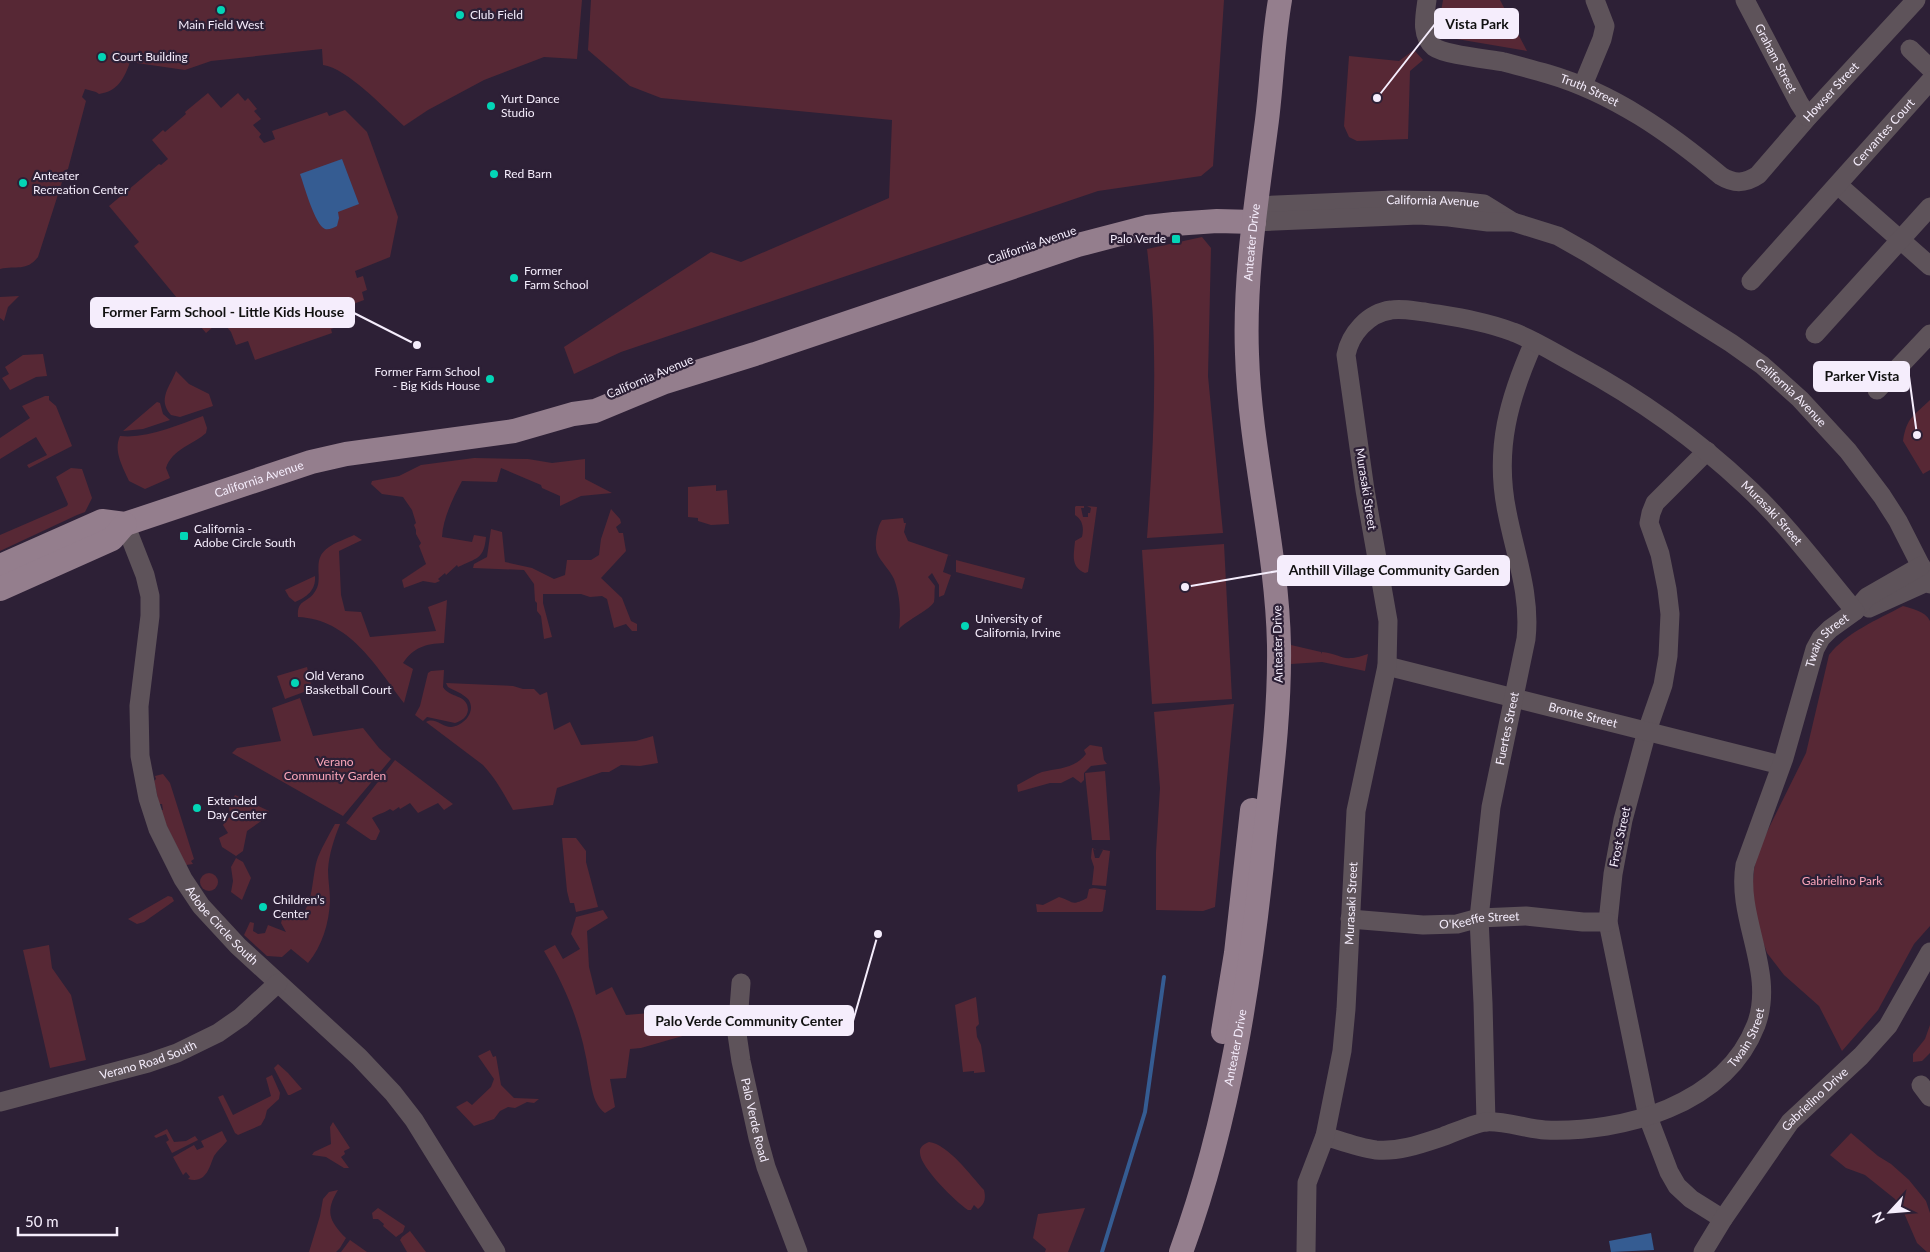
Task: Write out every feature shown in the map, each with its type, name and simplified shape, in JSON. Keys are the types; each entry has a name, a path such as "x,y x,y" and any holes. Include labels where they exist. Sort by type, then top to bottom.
{"main road":[{"name":"Anteater Drive","path":"1181,1252 1211,1158 1244,1005 1256,933 1279,704 1277,603 1246,356 1247,214 1264,0"},
{"name":"Anteater Drive","path":"1166,1252 1211,1107 1230,992 1263,706 1262,607 1235,374 1234,308 1280,0"},
{"name":"California Avenue","path":"0,566 102,521 125,524 311,462 346,454 514,431 573,414 595,411 665,382 755,354 1078,245 1147,227 1217,221 1247,214"},
{"name":"California Avenue","path":"0,589 112,539 125,524"},
{"path":"1228,1086 1226,1063 1243,941 1238,926"}],"street":[{"name":"Truth Street","path":"1427,0 1425,30 1427,39 1437,49 1512,64 1583,85 1652,122 1730,182 1744,182"},
{"path":"1583,85 1602,39 1605,26 1595,0"},
{"name":"Graham Street","path":"1745,0 1808,117"},
{"name":"Howser Street","path":"1744,182 1758,176 1808,117 1915,0"},
{"path":"1910,49 1930,68"},
{"name":"Cervantes Court","path":"1751,281 1930,81"},
{"path":"1838,185 1930,266"},
{"name":"California Avenue","path":"1247,214 1394,200 1456,201 1484,204 1513,222 1558,236 1588,252 1714,332 1762,365 1800,400 1848,451 1898,521 1927,577"},
{"path":"1815,334 1930,207"},
{"name":"Murasaki Street","path":"1306,1252 1307,1183 1325,1136 1342,1052 1356,811 1387,666 1388,621 1365,490 1346,355 1354,334 1374,316 1389,310 1406,310 1487,323 1514,332 1608,382 1707,451 1747,487 1794,538 1855,611"},
{"path":"1877,390 1930,334"},
{"name":"Fuertes Street","path":"1486,1122 1479,918 1491,807 1526,639 1528,608 1506,510 1502,460 1507,417 1512,397 1534,342"},
{"name":"Frost Street","path":"1707,451 1655,503 1650,513 1649,523 1660,554 1667,589 1670,635 1663,684 1647,730 1623,820 1613,874 1608,922 1648,1117 1669,1172 1678,1186 1691,1199 1723,1219"},
{"name":"Adobe Circle South","path":"125,524 145,575 150,596 150,616 138,724 140,756 144,780 158,829 183,879 201,906 238,946 359,1057 393,1093 414,1120 496,1252"},
{"name":"Twain Street","path":"1325,1136 1375,1150 1393,1150 1410,1147 1486,1122 1545,1130 1586,1128 1633,1122 1683,1102 1719,1076 1741,1053 1755,1026 1762,999 1761,978 1742,880 1749,852 1781,765 1815,650 1821,638 1855,611 1867,597 1927,577"},
{"name":"Bronte Street","path":"1387,666 1781,765"},
{"name":"O'Keeffe Street","path":"1350,919 1423,925 1457,924 1479,918 1526,916 1583,922 1608,922"},
{"name":"Gabrielino Drive","path":"1703,1252 1723,1219 1790,1122 1861,1056 1888,1026 1930,952"},
{"name":"Verano Road South","path":"0,1102 177,1054 218,1033 241,1017 278,983"},
{"name":"Palo Verde Road","path":"741,983 737,1034 743,1071 766,1167 798,1252"}],"green space":[{"name":"Anteater Recreation Center","path":"0,0 582,0 577,59 544,57 484,80 428,110 404,126 354,81 343,73 323,65 322,49 211,61 185,70 130,62 123,79 111,90 99,94 85,89 82,97 86,101 68,169 61,173 60,178 62,182 38,257 29,265 0,269"},
{"path":"591,0 1224,0 1213,166 1201,176 1098,191 621,352 574,374 564,347 711,252 741,262 889,198 892,120 661,98 630,86 588,50"},
{"path":"1443,0 1500,0 1527,51 1445,37 1440,24"},
{"path":"1414,50 1423,60 1410,71 1408,139 1357,141 1349,137 1344,126 1349,56 1399,61"},
{"name":"Anteater Recreation Center","path":"208,93 221,108 238,93 245,101 248,98 257,109 254,111 261,119 253,125 261,134 259,137 264,143 275,139 272,131 327,112 329,116 345,110 367,132 398,217 390,257 355,271 357,278 363,276 367,290 362,292 364,300 340,309 345,324 331,329 332,333 255,360 248,341 236,345 231,332 221,320 206,333 134,246 139,242 109,206 159,164 161,165 168,159 152,140 163,130 165,132"},
{"path":"1202,237 1211,248 1208,376 1223,533 1147,538 1152,466 1154,357 1151,285 1147,249"},
{"path":"19,296 8,307 4,321 0,318 0,297"},
{"path":"43,354 47,376 36,377 10,390 2,378 9,374 5,367 23,355"},
{"path":"176,371 189,384 209,394 213,406 180,417 171,415 165,404 165,398"},
{"path":"49,396 49,400 56,406 72,446 29,468 27,465 47,455 36,437 0,459 0,438 30,418 22,406"},
{"path":"1930,400 1930,470 1923,474 1903,441 1909,421"},
{"path":"157,402 160,403 163,414 170,420 143,429 123,431"},
{"path":"203,416 207,428 206,433 178,451 169,461 166,468 170,478 145,489 129,481 118,453 120,436 152,433"},
{"path":"474,458 528,459 552,463 585,459 585,479 612,493 581,496 560,506 560,496 542,488 541,485 501,468 497,482 462,481 446,515 442,537 472,542 474,535 486,537 481,554 470,562 458,567 457,565 446,575 445,573 438,579 440,581 435,583 423,581 404,588 402,580 426,564 419,546 421,543 416,534 414,525 416,523 412,510 403,497 382,494 371,484 372,481 399,476 421,465"},
{"path":"71,468 82,469 92,498 85,512 0,551 0,535 67,506 68,504 56,477"},
{"path":"716,485 716,491 727,490 729,524 711,525 698,521 698,518 688,517 688,487"},
{"path":"1076,506 1084,506 1084,508 1081,508 1083,517 1088,517 1088,513 1090,513 1091,508 1087,506 1097,507 1088,572 1085,573 1077,567 1074,560 1075,541 1082,537 1083,530 1081,522 1075,515"},
{"path":"611,509 620,519 621,523 616,527 619,533 623,533 626,551 601,578 622,598 631,621 637,624 637,631 632,631 626,624 614,628 607,599 602,596 543,594 543,603 552,637 544,639 541,616 537,611 537,603 535,601 534,584 524,570 473,568 474,564 487,557 491,529 502,532 505,562 532,568 554,579 565,575 567,560 591,560 599,555 601,539"},
{"path":"903,518 904,523 906,523 904,532 908,541 952,556 948,555 943,572 951,575 944,595 939,597 939,585 932,573 928,577 935,586 934,602 899,629 898,591 892,576 877,553 876,536 882,520"},
{"path":"354,535 362,540 339,551 341,595 345,611 361,612 370,637 436,631 428,607 447,600 444,643 421,647 411,653 403,663 413,669 404,703 372,660 347,635 332,626 316,620 298,617 299,607 317,588 320,558 323,552 332,545"},
{"path":"1224,544 1232,699 1152,704 1142,550"},
{"path":"956,560 1025,578 1022,589 956,572"},
{"path":"315,576 314,585 307,595 295,602 289,597 285,590"},
{"name":"Gabrielino Park","path":"1903,606 1915,609 1930,621 1930,926 1914,944 1878,1010 1842,1051 1819,1006 1784,975 1767,953 1758,928 1752,894 1754,869 1759,848 1806,753 1829,655 1853,633"},
{"path":"1291,645 1321,652 1321,654 1322,652 1329,653 1344,658 1368,654 1365,671 1322,662 1291,664"},
{"name":"Old Verano Basketball Court","path":"307,667 312,689 285,699 277,676"},
{"path":"444,670 443,687 449,693 465,701 467,713 463,719 455,723 427,717 423,721 415,715 420,706 428,673"},
{"path":"446,683 513,686 523,689 534,689 540,695 547,692 554,730 570,722 581,745 636,741 653,736 658,763 640,766 621,765 609,772 602,772 557,788 553,805 513,810 496,781 483,765 426,722 435,721 451,727 460,724 468,717 471,708 468,699 448,687"},
{"name":"Verano Community Garden","path":"300,698 313,736 363,728 379,748 391,759 343,816 232,753 237,748 281,741 272,708"},
{"path":"1234,704 1215,907 1203,911 1156,910 1156,852 1160,788 1154,712"},
{"path":"1090,745 1102,747 1104,760 1107,764 1091,766 1084,773 1084,780 1081,783 1073,777 1061,783 1050,783 1018,792 1017,785 1042,772 1076,763 1086,754 1084,750"},
{"path":"395,760 453,804 444,810 438,803 418,813 410,803 400,809 399,807 393,811 390,809 372,818 380,831 376,840 371,840 346,823"},
{"path":"1105,771 1110,840 1092,840 1085,773"},
{"path":"163,774 170,783 194,859 191,861 193,864 186,865 165,822 161,810 163,810 162,804 159,804 154,781 156,779 155,776"},
{"path":"235,795 269,811 264,819 247,831 243,851 236,856 222,847 219,838 228,833 223,825 230,816 229,806"},
{"path":"335,824 340,824 332,847 329,864 329,910 324,934 317,949 308,963 291,949 282,957 267,956 244,935 250,922 254,923 253,931 258,934 265,933 268,925 286,932 281,923 283,916 297,920 303,914 310,899 318,857"},
{"path":"562,838 576,838 586,851 586,862 598,907 576,912 574,903 570,903 567,891"},
{"path":"1092,848 1097,850 1093,849 1095,858 1099,858 1103,850 1099,849 1110,851 1106,886 1092,885 1094,867 1091,858"},
{"path":"236,858 243,862 251,878 242,900 231,892 233,881 231,867"},
{"path":"209,873 215,876 218,882 215,888 209,891 203,888 200,882 203,876"},
{"path":"1089,889 1106,890 1103,911 1101,912 1037,912 1036,904 1043,905 1059,897 1075,903 1087,898"},
{"path":"168,896 172,897 174,901 144,922 137,924 128,919"},
{"path":"603,910 608,918 587,931 589,967 596,995 612,987 626,1015 650,1013 685,1017 686,1035 641,1048 630,1049 626,1078 610,1079 615,1107 605,1113 598,1105 594,1095 573,1010 544,951 555,945 563,959 580,949 571,934 576,917"},
{"path":"49,945 52,968 71,995 86,1060 50,1068 23,950"},
{"path":"976,997 979,1024 976,1027 977,1037 981,1045 985,1072 963,1072 955,1005"},
{"path":"1930,1025 1930,1053 1922,1061 1913,1062 1913,1054 1925,1039"},
{"path":"490,1050 493,1057 496,1056 501,1085 514,1098 539,1099 534,1103 527,1102 515,1108 508,1107 500,1111 494,1119 474,1126 456,1107 467,1101 472,1105 491,1087 494,1079 478,1056"},
{"path":"278,1064 302,1089 288,1095 274,1068"},
{"path":"272,1075 280,1093 279,1099 267,1110 261,1125 238,1135 235,1133 218,1097 223,1095 233,1115 271,1096 266,1078"},
{"path":"333,1122 350,1148 344,1151 345,1154 341,1157 349,1168 344,1168 326,1157 312,1155 314,1152 331,1144 330,1127"},
{"path":"167,1129 174,1142 186,1141 195,1136 198,1140 172,1153 166,1142 169,1140 166,1134 156,1138 154,1136"},
{"path":"222,1131 227,1141 214,1156 206,1174 199,1179 188,1179 190,1177 186,1172 183,1175 173,1157 194,1145 197,1150 204,1147 201,1141"},
{"path":"1851,1133 1909,1180 1926,1201 1930,1213 1930,1252 1927,1252 1917,1243 1904,1213 1895,1199 1865,1175 1846,1168 1830,1155"},
{"path":"929,1142 944,1148 951,1154 984,1190 984,1201 978,1209 974,1205 971,1210 962,1206 939,1184 926,1167 920,1149"},
{"path":"338,1190 330,1210 333,1221 346,1238 336,1252 309,1252 323,1199 329,1192"},
{"path":"378,1208 405,1226 403,1232 396,1237 378,1219 373,1219 372,1213"},
{"path":"1085,1208 1068,1252 1045,1252 1046,1249 1033,1238 1038,1214"},
{"path":"410,1231 426,1252 407,1252 400,1240"},
{"path":"350,1240 367,1252 341,1252"}],"water":[{"path":"342,159 359,204 338,212 337,226 325,229 317,220 300,174"},
{"path":"1651,1233 1654,1250 1611,1252 1609,1241"}],"waterway":[{"path":"1102,1252 1145,1112 1164,977"}],"place":[{"name":"Main Field West","path":"221,10"},
{"name":"Club Field","path":"460,15"},
{"name":"Court Building","path":"102,57"},
{"name":"Vista Park","path":"1377,98"},
{"name":"Yurt Dance Studio","path":"491,106"},
{"name":"Red Barn","path":"494,174"},
{"name":"Anteater Recreation Center","path":"23,183"},
{"name":"Palo Verde","path":"1176,239"},
{"name":"Former Farm School","path":"514,278"},
{"name":"Former Farm School - Little Kids House","path":"417,345"},
{"name":"Former Farm School - Big Kids House","path":"490,379"},
{"name":"Parker Vista","path":"1917,435"},
{"name":"California - Adobe Circle South","path":"184,536"},
{"name":"Anthill Village Community Garden","path":"1185,587"},
{"name":"University of California, Irvine","path":"965,626"},
{"name":"Old Verano Basketball Court","path":"295,683"},
{"name":"Extended Day Center","path":"197,808"},
{"name":"Children’s Center","path":"263,907"},
{"name":"Palo Verde Community Center","path":"878,934"}]}
